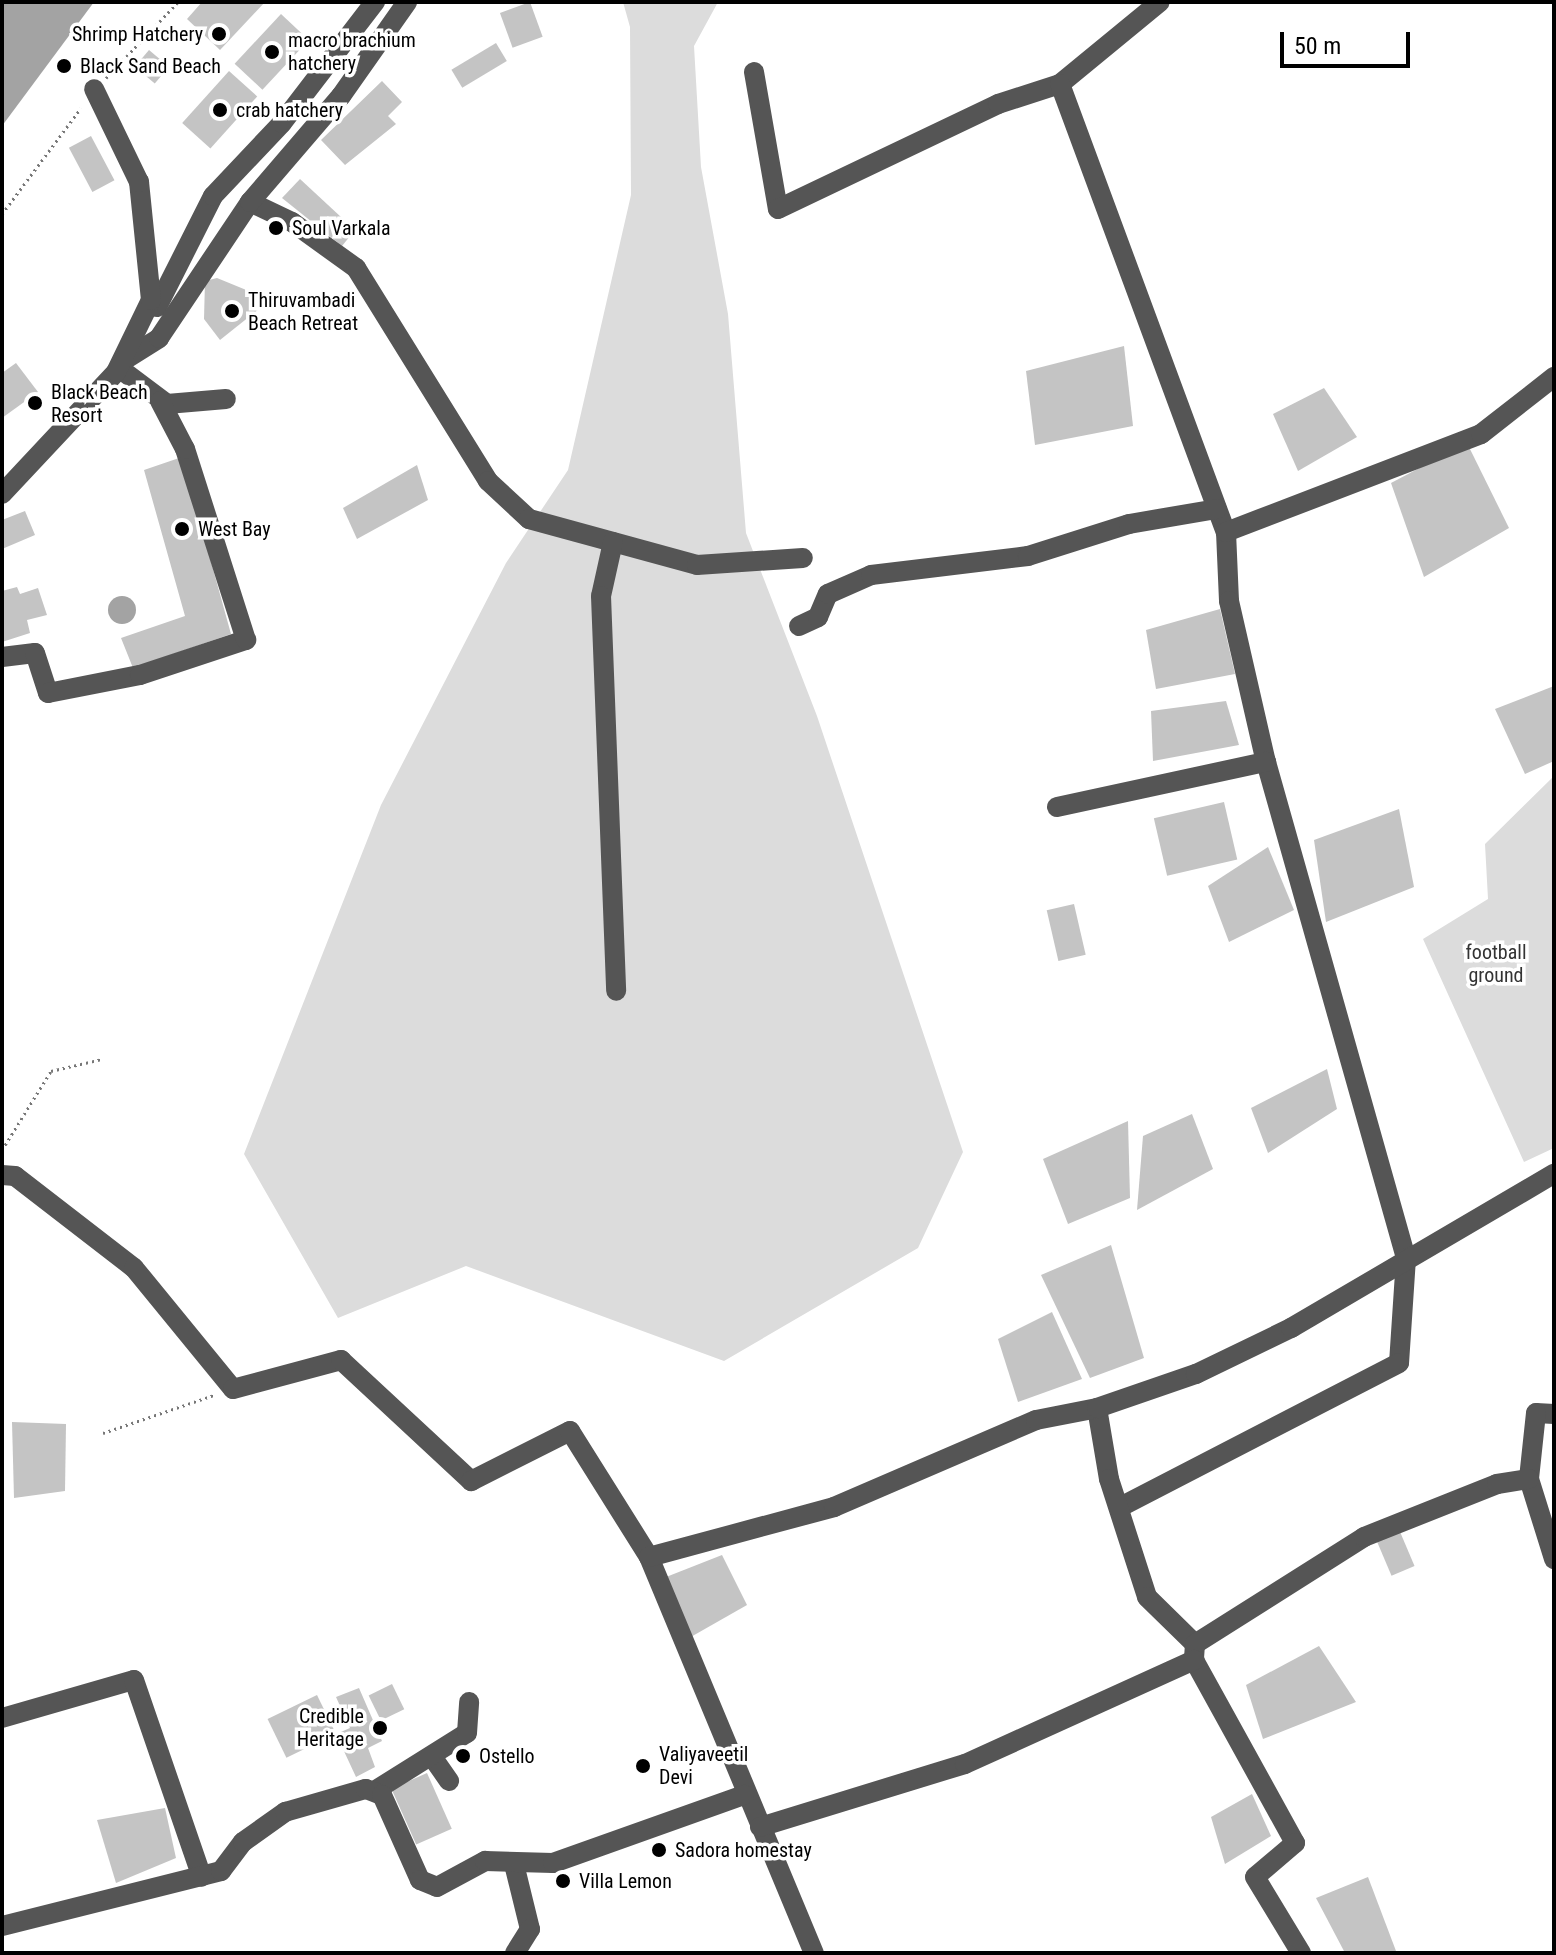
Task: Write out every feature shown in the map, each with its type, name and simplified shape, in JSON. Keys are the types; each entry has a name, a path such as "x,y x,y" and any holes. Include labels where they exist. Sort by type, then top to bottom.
{"street":[{"path":"2,494 78,421 122,363 166,297 213,196 282,123 375,2"},
{"path":"122,363 159,338 250,202 341,96 407,2"},
{"path":"754,72 778,209 998,104 1060,84 1160,2"},
{"path":"1060,84 1226,532 1229,601 1266,762 1406,1258 1399,1363 1120,1507"},
{"path":"94,89 139,182 148,239 151,300 122,363"},
{"path":"250,202 292,222 356,268 488,481 517,511 697,565 803,558"},
{"path":"2,657 35,653 48,693 140,675 246,640 185,449 160,401 122,363"},
{"path":"1226,532 1481,434 1554,377"},
{"path":"160,401 226,399"},
{"path":"799,626 818,617 828,594 871,575 1028,556 1129,524 1217,509"},
{"path":"613,542 601,596 616,991"},
{"path":"1057,807 1266,762"},
{"path":"649,1557 834,1507 1036,1420 1097,1408 1250,1348 1554,1174"},
{"path":"2,1175 15,1176 134,1268 233,1389 341,1360 471,1481 570,1431 649,1557 744,1795 814,1953"},
{"path":"1097,1408 1120,1507 1147,1597 1194,1652 1295,1843 1255,1877 1301,1953"},
{"path":"1554,1414 1536,1413 1529,1479 1554,1559"},
{"path":"760,1827 950,1769 1194,1652 1364,1537 1497,1484 1529,1479"},
{"path":"2,1718 134,1680 202,1877"},
{"path":"2,1926 202,1877 228,1867 243,1842 285,1812 376,1790 433,1758 467,1733 469,1702"},
{"path":"433,1758 449,1781"},
{"path":"376,1790 428,1886 485,1861 553,1863 744,1795"},
{"path":"514,1864 530,1929 515,1953"}],"path":[{"path":"2,1150 51,1071 102,1059"},
{"path":"103,1433 233,1389"}],"green space":[{"path":"623,2 718,2 694,46 701,167 728,314 746,533 817,716 963,1152 918,1248 724,1361 466,1266 338,1318 244,1154 381,805 506,563 568,470 631,195 630,27"},
{"name":"football ground","path":"1554,776 1554,1148 1524,1162 1423,939 1488,899 1485,844"}],"shaded area":[{"path":"2,2 94,2 2,126"},
{"path":"122,596 132,600 136,610 132,620 122,624 112,620 108,610 112,600"}],"building":[{"name":"Shrimp Hatchery","path":"202,2 265,2 220,50 187,19"},
{"path":"530,2 543,37 513,48 500,13"},
{"name":"macro brachium hatchery","path":"281,14 309,40 262,90 235,64"},
{"path":"496,43 507,61 462,88 451,70"},
{"path":"149,50 169,67 155,84 135,67"},
{"name":"crab hatchery","path":"229,71 257,96 210,148 182,123"},
{"path":"382,81 402,102 388,116 396,124 345,165 321,140"},
{"path":"91,136 114,180 92,192 69,148"},
{"path":"300,179 355,230 342,246 282,198"},
{"name":"Thiruvambadi Beach Retreat","path":"217,278 256,294 264,305 220,340 204,319 205,281"},
{"path":"1124,346 1133,426 1035,445 1026,371"},
{"path":"16,363 38,392 2,418 2,373"},
{"path":"1324,388 1357,437 1298,471 1273,414"},
{"path":"1467,443 1509,528 1424,577 1391,483"},
{"name":"West Bay","path":"182,457 231,634 133,668 121,638 185,616 144,470"},
{"path":"417,465 428,500 357,539 343,508"},
{"path":"25,511 35,535 2,549 2,520"},
{"path":"17,587 20,594 38,588 47,615 27,620 30,633 2,642 2,591"},
{"path":"1220,609 1235,674 1156,689 1146,630"},
{"path":"1554,686 1554,761 1525,774 1495,709"},
{"path":"1226,701 1239,745 1153,761 1151,711"},
{"path":"1224,802 1237,859 1167,876 1154,818"},
{"path":"1399,809 1414,887 1326,922 1314,840"},
{"path":"1268,847 1294,910 1229,942 1208,886"},
{"path":"1074,904 1086,955 1058,961 1047,910"},
{"path":"1327,1069 1337,1109 1268,1153 1251,1108"},
{"path":"1192,1114 1213,1169 1137,1210 1143,1136"},
{"path":"1128,1121 1130,1198 1068,1224 1043,1159"},
{"path":"1111,1245 1144,1358 1090,1378 1041,1275"},
{"path":"1052,1312 1082,1379 1018,1402 998,1339"},
{"path":"12,1422 66,1424 65,1491 14,1498"},
{"path":"1395,1520 1415,1566 1392,1576 1372,1530"},
{"path":"722,1555 747,1605 689,1638 661,1579"},
{"path":"1319,1646 1356,1702 1263,1739 1246,1685"},
{"path":"392,1684 404,1709 381,1721 369,1695"},
{"path":"359,1688 382,1741 368,1748 375,1767 356,1777 336,1734 350,1728 336,1697"},
{"path":"317,1695 336,1734 286,1758 268,1719"},
{"path":"427,1773 452,1829 416,1845 391,1789"},
{"path":"1252,1794 1271,1836 1225,1864 1211,1817"},
{"path":"165,1808 176,1858 116,1883 97,1820"},
{"path":"1368,1877 1396,1951 1392,1953 1345,1953 1316,1898"}],"place":[{"name":"Shrimp Hatchery","path":"219,34"},
{"name":"macro brachium hatchery","path":"272,52"},
{"name":"Black Sand Beach","path":"64,66"},
{"name":"crab hatchery","path":"220,110"},
{"name":"Soul Varkala","path":"276,228"},
{"name":"Thiruvambadi Beach Retreat","path":"232,311"},
{"name":"Black Beach Resort","path":"35,403"},
{"name":"West Bay","path":"182,529"},
{"name":"Credible Heritage","path":"380,1728"},
{"name":"Ostello","path":"463,1756"},
{"name":"Valiyaveetil Devi","path":"643,1766"},
{"name":"Sadora homestay","path":"659,1850"},
{"name":"Villa Lemon","path":"563,1881"}]}
